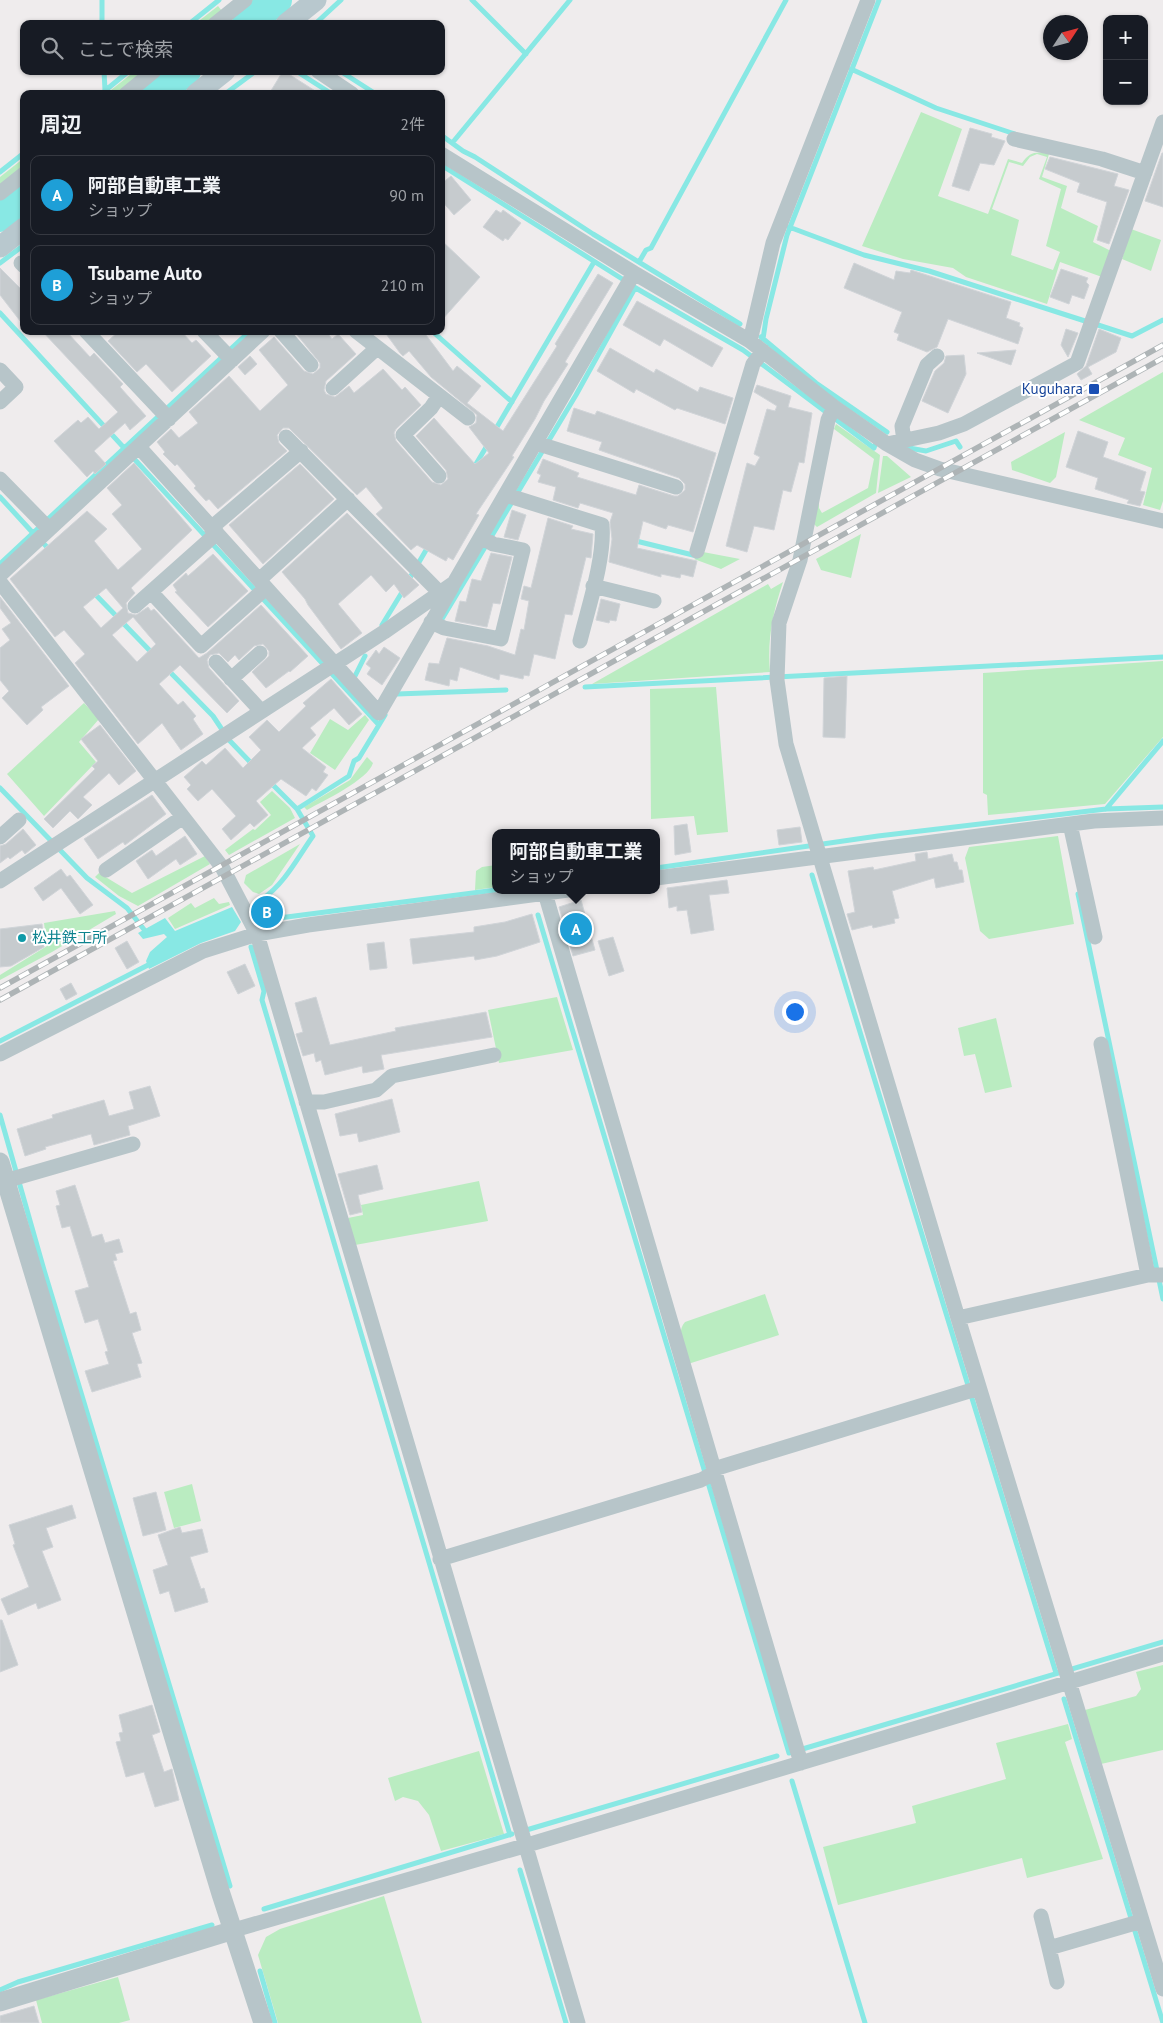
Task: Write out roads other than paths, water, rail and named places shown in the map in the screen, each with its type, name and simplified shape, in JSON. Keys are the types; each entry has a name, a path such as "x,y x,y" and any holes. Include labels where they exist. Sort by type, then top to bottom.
{"main road":[{"path":"291,20 316,0"},
{"path":"201,90 220,75"},
{"path":"0,247 20,231"}],"street":[{"path":"220,20 245,0"},
{"path":"750,341 774,243 868,0"},
{"path":"131,90 149,75"},
{"path":"324,75 346,90"},
{"path":"887,444 964,424 1077,363 1163,122"},
{"path":"1014,139 1102,159 1145,173"},
{"path":"445,164 630,280 750,341 758,357 831,413 915,460 940,469 1163,521"},
{"path":"0,193 20,177"},
{"path":"134,451 330,667 351,682 379,713 436,625 454,583 486,540 542,445 630,280"},
{"path":"90,335 165,414"},
{"path":"208,335 228,355"},
{"path":"0,575 43,530 134,451 165,414 228,355 257,335"},
{"path":"285,335 311,365"},
{"path":"361,335 468,418"},
{"path":"333,388 377,348"},
{"path":"904,441 902,426 927,365 937,356"},
{"path":"697,551 758,357"},
{"path":"0,370 16,387 0,402"},
{"path":"439,396 431,408 403,434 439,476"},
{"path":"831,413 800,560 779,623 777,676 786,744 958,1318 972,1390 1067,1674 1163,1989"},
{"path":"286,437 440,593"},
{"path":"542,445 676,487"},
{"path":"135,606 301,451"},
{"path":"0,479 43,530"},
{"path":"511,497 602,525 593,586 580,641"},
{"path":"151,592 201,646 348,499"},
{"path":"436,625 501,639 523,550 486,540"},
{"path":"0,582 222,867 257,934 578,2023"},
{"path":"0,881 330,667 454,583"},
{"path":"593,586 654,601"},
{"path":"231,679 260,653"},
{"path":"216,662 262,711"},
{"path":"106,870 183,817"},
{"path":"660,877 816,849 1070,824 1163,818"},
{"path":"0,837 19,820"},
{"path":"1070,824 1095,937"},
{"path":"0,1054 203,951 257,934 308,925 539,894"},
{"path":"546,894 709,1474 798,1754"},
{"path":"958,1318 1154,1275 1101,1044"},
{"path":"306,1102 324,1102 376,1090 392,1076 494,1054"},
{"path":"13,1179 133,1144"},
{"path":"0,1162 13,1179 263,2023"},
{"path":"440,1559 972,1390"},
{"path":"0,2002 522,1838 798,1754 1067,1674 1163,1654"},
{"path":"1041,1916 1057,1982"},
{"path":"1049,1948 1142,1921"}],"water":[{"path":"232,907 241,922 235,931 201,943 149,969 146,961 150,952 167,937 164,934 143,939 138,933 165,918 175,931"}],"waterway":[{"path":"102,0 102,20"},
{"path":"194,20 219,0"},
{"path":"252,20 277,0"},
{"path":"319,20 341,0"},
{"path":"472,0 526,54"},
{"path":"453,142 570,0"},
{"path":"639,262 646,250 651,248 786,0"},
{"path":"763,339 766,319 787,235 879,0"},
{"path":"851,69 936,108 1015,134"},
{"path":"104,75 105,90"},
{"path":"106,90 124,75"},
{"path":"162,90 181,75"},
{"path":"230,90 251,75"},
{"path":"302,75 326,90"},
{"path":"346,75 370,90"},
{"path":"445,138 593,234 740,324"},
{"path":"0,172 20,156"},
{"path":"445,168 627,282"},
{"path":"0,217 20,202"},
{"path":"789,227 864,255 929,271 1085,321"},
{"path":"0,263 20,248"},
{"path":"494,432 594,262"},
{"path":"634,287 743,350 874,448 875,445"},
{"path":"439,624 576,395 635,288"},
{"path":"0,313 20,335"},
{"path":"1098,325 1132,336 1163,320"},
{"path":"20,335 379,725"},
{"path":"50,550 33,533 246,335"},
{"path":"437,335 512,402"},
{"path":"761,337 816,383 887,432"},
{"path":"909,448 926,451 956,441 960,447"},
{"path":"473,469 488,444"},
{"path":"0,497 33,533 0,564"},
{"path":"632,540 697,556"},
{"path":"408,581 429,545"},
{"path":"382,625 404,589"},
{"path":"92,591 154,655"},
{"path":"353,680 365,656"},
{"path":"585,687 1163,657"},
{"path":"166,668 213,716 229,740 254,766"},
{"path":"397,694 506,690"},
{"path":"262,899 284,878 313,836 297,809 349,776 354,761 359,758 385,715"},
{"path":"1106,809 1163,741"},
{"path":"269,781 297,809"},
{"path":"0,788 87,878 127,908 146,932 150,930"},
{"path":"660,867 878,836 1106,809 1163,807"},
{"path":"812,875 1056,1673"},
{"path":"264,924 279,918 492,891"},
{"path":"1078,894 1163,1299"},
{"path":"538,915 789,1753 1163,1642"},
{"path":"251,947 264,991 262,1000 510,1835"},
{"path":"0,1041 152,963"},
{"path":"0,1115 44,1270 230,1886"},
{"path":"1064,1699 1163,2023"},
{"path":"523,1831 777,1756"},
{"path":"792,1781 865,2023"},
{"path":"264,1909 512,1834"},
{"path":"520,1870 566,2023"},
{"path":"0,1990 18,1982 212,1925"},
{"path":"260,1971 275,2023"}],"railway":[{"path":"0,988 1163,345"},
{"path":"0,1000 1163,358"}],"place":[{"name":"Kuguhara","path":"1094,389"},
{"name":"Tsubame Auto","path":"267,912"},
{"name":"阿部自動車工業","path":"576,929"},
{"name":"松井鉄工所","path":"22,938"}]}
